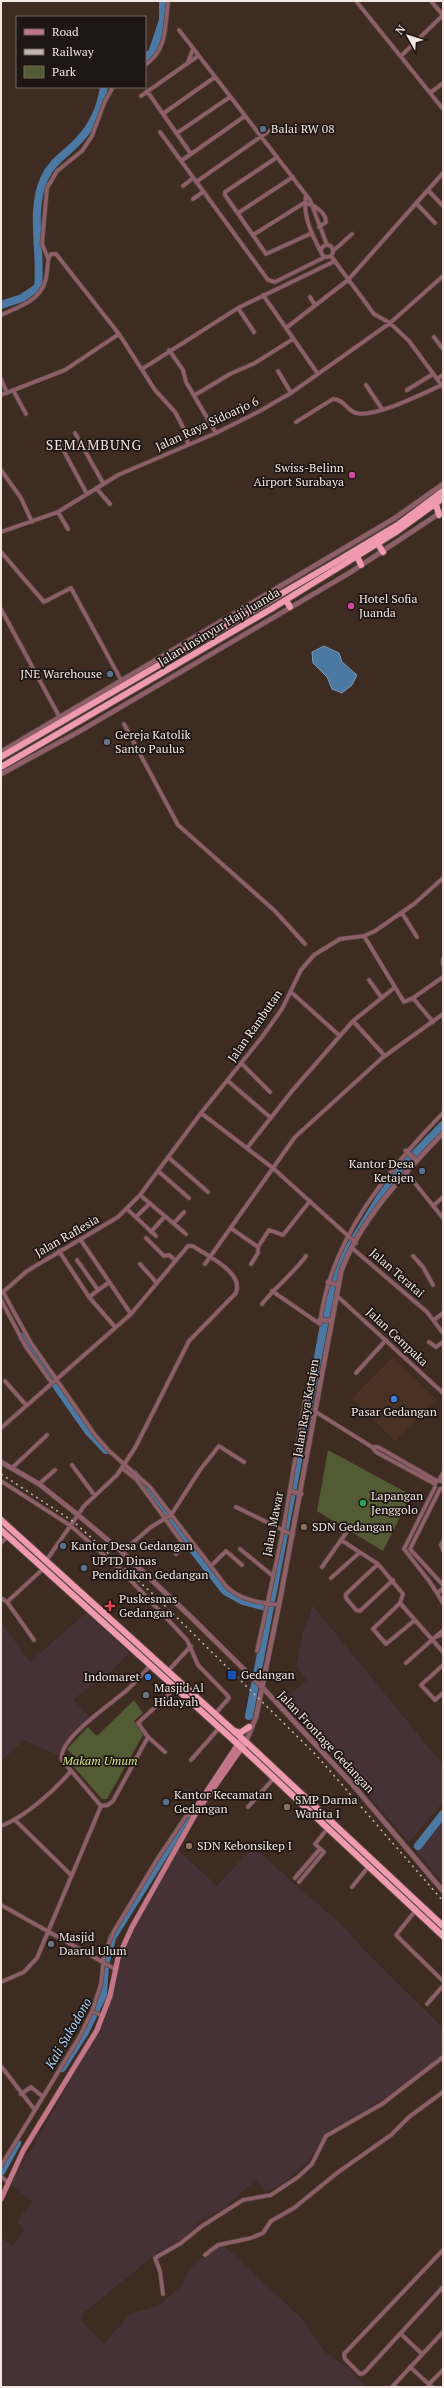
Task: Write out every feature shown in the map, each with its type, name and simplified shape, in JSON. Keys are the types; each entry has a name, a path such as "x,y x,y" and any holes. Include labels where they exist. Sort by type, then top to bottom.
{"highway":[{"name":"Jalan Insinyur Haji Juanda","path":"1,757 5,751 397,521 443,491"},
{"name":"Jalan Insinyur Haji Juanda","path":"1,767 286,600 378,544 443,498"},
{"path":"436,504 441,513"},
{"path":"378,544 383,552"},
{"path":"357,556 361,565"},
{"path":"286,600 290,607"},
{"path":"234,630 238,637"},
{"path":"1,1520 230,1728 274,1778 443,1936"},
{"path":"1,1530 220,1728 242,1743 443,1926"},
{"path":"230,1728 240,1733 249,1728"}],"main road":[{"path":"1,2199 7,2181 22,2151 90,2043 110,1996 113,1968 132,1927 196,1814 198,1806 242,1743"}],"street":[{"path":"356,1 443,109"},
{"path":"401,56 443,15 431,1"},
{"path":"146,64 159,54 163,43 168,3"},
{"path":"178,30 306,195 327,245 331,247 333,251"},
{"path":"188,64 193,49"},
{"path":"141,96 198,56"},
{"path":"164,113 215,77"},
{"path":"430,93 443,83"},
{"path":"1,315 32,302 39,295 46,281 48,258 42,244 47,188 57,171 82,151 92,136 105,101 112,88"},
{"path":"147,91 164,113 191,154"},
{"path":"177,133 230,96"},
{"path":"181,161 245,116"},
{"path":"183,186 269,131"},
{"path":"160,132 270,281 275,282 324,257 331,256"},
{"path":"276,158 225,192 225,195 264,252 268,254 312,233"},
{"path":"286,328 348,280 443,173"},
{"path":"238,213 293,177"},
{"path":"428,190 443,206"},
{"path":"193,199 203,192"},
{"path":"306,195 304,203 312,233 324,257"},
{"path":"253,235 304,203 318,208 326,220 319,227"},
{"path":"416,203 435,223"},
{"path":"331,256 333,251 352,234"},
{"path":"321,252 322,247 327,245"},
{"path":"48,258 53,254 57,255 142,369 155,390 175,412 184,429 188,444"},
{"path":"296,422 335,398 357,414 403,404 442,386 416,349 390,323 378,318 331,256"},
{"path":"142,369 169,350 238,308 335,261"},
{"name":"Jalan Raya Sidoarjo 6","path":"1,532 58,512 103,483 188,444 216,433 258,412 290,393 390,323 443,276"},
{"path":"263,295 318,374"},
{"path":"310,298 315,305"},
{"path":"238,308 254,332"},
{"path":"1,395 65,370 116,335"},
{"path":"434,337 443,349"},
{"path":"195,395 230,374 255,363 293,339"},
{"path":"169,350 183,370 186,382 216,433"},
{"path":"278,371 290,393"},
{"path":"407,390 433,374"},
{"path":"437,379 443,375"},
{"path":"1,379 7,393"},
{"path":"366,385 382,409"},
{"path":"13,390 26,414"},
{"path":"75,433 103,483"},
{"path":"60,444 87,494"},
{"path":"1,470 21,498 32,522"},
{"name":"Jalan Insinyur Haji Juanda","path":"5,751 121,680 397,521 443,484"},
{"path":"96,488 110,504"},
{"path":"58,512 68,529"},
{"name":"Jalan Insinyur Haji Juanda","path":"1,774 80,731 383,552 441,513"},
{"path":"1,552 44,602 72,588 121,680"},
{"path":"1,608 60,716"},
{"path":"124,724 178,825 275,911 305,944"},
{"name":"Jalan Rambutan","path":"201,1113 228,1081 273,1022 291,992 303,967 321,950 340,939 364,936 402,913 443,878"},
{"path":"402,913 417,937"},
{"path":"364,936 394,988 404,1002 413,998 443,977"},
{"path":"443,958 443,964"},
{"path":"369,980 382,998"},
{"path":"247,1148 270,1118 353,1021 394,988"},
{"path":"291,992 340,1036"},
{"path":"413,998 433,1022"},
{"path":"205,1264 232,1229 295,1137 385,1056 443,1014"},
{"path":"353,1021 385,1056"},
{"path":"241,1063 270,1092"},
{"path":"228,1081 270,1118"},
{"path":"201,1113 274,1169 352,1239"},
{"name":"Jalan Raflesia","path":"54,1381 28,1345 3,1292 15,1280 118,1217 127,1209 140,1195 201,1113"},
{"path":"272,1291 324,1321 329,1282 337,1255 352,1239 374,1197 407,1152 443,1113"},
{"name":"Jalan Raya Ketajen","path":"242,1743 256,1717 316,1412 324,1321 336,1295 337,1284 343,1266 352,1248 352,1239 405,1171 443,1133"},
{"path":"407,1152 415,1160"},
{"path":"168,1157 208,1192"},
{"path":"158,1171 190,1198"},
{"path":"405,1171 443,1218"},
{"path":"140,1195 186,1234"},
{"path":"374,1197 381,1201"},
{"path":"433,1206 443,1197"},
{"path":"251,1264 258,1253 258,1247 270,1230 283,1235 310,1201"},
{"path":"136,1217 150,1203"},
{"path":"127,1209 156,1236"},
{"path":"174,1223 184,1212"},
{"path":"151,1232 165,1216"},
{"path":"232,1229 258,1247"},
{"path":"146,1238 164,1256 169,1255 175,1260"},
{"path":"80,1239 108,1283 131,1314"},
{"path":"1,1428 131,1314 175,1260 191,1245 232,1274 237,1283 237,1291 189,1341 135,1448 124,1466 107,1486 95,1496 78,1515 46,1561"},
{"name":"Jalan Teratai","path":"352,1248 434,1320 443,1333"},
{"path":"59,1252 88,1296 115,1327"},
{"path":"262,1304 272,1291 291,1275 306,1256"},
{"path":"413,1256 423,1267 433,1285"},
{"path":"77,1260 98,1290"},
{"path":"140,1264 156,1282"},
{"path":"329,1282 337,1284"},
{"path":"88,1296 108,1283"},
{"name":"Jalan Cempaka","path":"336,1295 443,1393"},
{"path":"1,1300 28,1345 103,1445 137,1480 231,1591 245,1598 278,1605"},
{"path":"434,1320 443,1313"},
{"path":"356,1373 386,1340"},
{"path":"429,1342 436,1347 443,1342"},
{"path":"5,1381 26,1405"},
{"name":"Jalan Mawar","path":"257,1651 284,1531 305,1400"},
{"path":"316,1412 372,1447 376,1452 409,1470 438,1483"},
{"path":"12,1468 47,1435"},
{"path":"122,1552 168,1517 200,1470 219,1446 244,1462"},
{"path":"372,1447 378,1447 412,1466 438,1483 442,1489 416,1534 410,1546 410,1552 443,1585"},
{"name":"Jalan Frontage Gedangan","path":"1,1462 39,1484 122,1552 257,1682 353,1785 443,1891"},
{"path":"72,1465 95,1496"},
{"path":"124,1466 150,1487 184,1544 176,1554"},
{"path":"409,1470 412,1466"},
{"path":"39,1484 55,1470"},
{"path":"443,1473 411,1532 404,1550 438,1593 443,1603"},
{"path":"1,1481 71,1526 137,1585 169,1618 190,1646 198,1665 229,1697 215,1714"},
{"path":"290,1491 300,1494"},
{"path":"236,1508 292,1535"},
{"path":"411,1532 416,1534"},
{"path":"322,1567 346,1533"},
{"path":"1,1543 8,1536"},
{"path":"341,1540 378,1564 393,1580 404,1596 400,1603 373,1628 373,1630 387,1644 415,1620"},
{"path":"443,1541 441,1546 443,1550"},
{"path":"240,1549 273,1576"},
{"path":"211,1566 226,1551 242,1565"},
{"path":"331,1578 359,1553"},
{"path":"378,1564 346,1594 346,1598 356,1610 360,1611 393,1580"},
{"path":"8,1602 44,1568"},
{"path":"438,1593 443,1588"},
{"path":"1,1598 8,1602 34,1640"},
{"path":"400,1603 443,1652"},
{"path":"406,1662 442,1632"},
{"path":"168,1671 190,1646"},
{"path":"101,1806 61,1757 69,1742 82,1726 128,1689 151,1665"},
{"path":"443,1665 421,1685 435,1700 443,1693"},
{"path":"165,1752 148,1737 138,1723 176,1688"},
{"name":"Jalan Raya Ketajen","path":"242,1743 256,1717"},
{"path":"191,1760 220,1728"},
{"path":"101,1806 108,1805 113,1801 148,1737"},
{"path":"1,1826 15,1820 49,1794 71,1771"},
{"path":"248,1807 274,1778"},
{"path":"1,1982 30,1967 48,1933 101,1806"},
{"path":"1,2166 42,2096 80,2036 93,2011 101,1984 103,1963 114,1931 158,1858 187,1816 196,1814"},
{"path":"15,1820 71,1875"},
{"path":"299,1882 324,1852 315,1844 328,1828"},
{"path":"295,1878 320,1849"},
{"path":"352,1886 368,1866"},
{"path":"1,1905 48,1933 113,1968"},
{"path":"416,1910 396,1935 443,1981"},
{"path":"427,2004 443,1986"},
{"path":"93,2011 102,2015"},
{"path":"163,2294 160,2271 155,2258 181,2243 202,2226 243,2200 271,2195 298,2177 312,2164 326,2136 382,2104 443,2057"},
{"path":"1,2066 34,2110"},
{"path":"21,2094 31,2087 42,2096"},
{"path":"205,2256 218,2245 251,2238 263,2233 271,2221 294,2208 337,2173 391,2135 409,2117 443,2092"},
{"path":"1,2177 7,2181"},
{"path":"443,2250 344,2357 362,2375 443,2287"},
{"path":"392,2387 443,2332"},
{"path":"401,2334 422,2354"},
{"path":"410,2367 430,2386 443,2370"}],"shaded area":[{"name":"Pasar Gedangan","path":"393,1357 436,1399 395,1441 352,1398"},
{"path":"312,1605 443,1765 443,1802 409,1842 323,1744 281,1702 307,1680 296,1667 304,1628 309,1619"},
{"path":"86,1613 129,1653 108,1674 73,1699 90,1718 75,1730 58,1755 24,1740 1,1761 1,1622 30,1662"},
{"path":"443,1817 443,1883 415,1850"},
{"path":"253,1847 344,1927 364,1950 443,2028 443,2057 388,2096 328,2131 307,2163 288,2179 266,2193 256,2180 224,2208 199,2222 184,2238 158,2252 81,2315 82,2322 104,2344 130,2314 158,2306 180,2287 189,2269 220,2242 301,2318 326,2353 348,2368 366,2387 1,2387 1,2237 13,2247 24,2230 17,2222 32,2202 11,2184 106,2019 120,1964 133,1930 179,1851 217,1886"}],"green space":[{"name":"Lapangan Jenggolo","path":"328,1450 411,1495 383,1551 317,1511"},
{"name":"Makam Umum","path":"134,1700 143,1713 134,1721 143,1735 107,1799 102,1799 71,1764 75,1757 67,1749 88,1727 97,1736"}],"water":[{"path":"324,646 339,653 342,662 357,675 352,685 342,693 332,689 327,677 313,663 312,652"}],"waterway":[{"path":"146,56 152,53 163,20 163,1"},
{"path":"1,305 22,298 38,287 39,260 37,217 40,190 48,171 85,134 89,128 99,108 104,88"},
{"path":"249,1716 326,1315 341,1261 381,1196 402,1167 443,1125"},
{"path":"22,1337 88,1431 106,1450"},
{"path":"134,1474 225,1591 243,1601 266,1607"},
{"path":"418,1846 443,1814"},
{"name":"Kali Sukodono","path":"62,2068 85,2032 103,1995 105,1965 112,1938 187,1818"},
{"name":"Kali Sukodono","path":"1,2172 17,2143"}],"railway":[{"path":"1,1474 74,1522 155,1596 317,1756 443,1901"}],"place":[{"name":"Balai RW 08","path":"263,129"},
{"name":"Swiss-Belinn Airport Surabaya","path":"352,475"},
{"name":"Hotel Sofia Juanda","path":"351,606"},
{"name":"JNE Warehouse","path":"110,674"},
{"name":"Gereja Katolik Santo Paulus","path":"107,742"},
{"name":"Kantor Desa Ketajen","path":"422,1171"},
{"name":"Pasar Gedangan","path":"394,1399"},
{"name":"Lapangan Jenggolo","path":"363,1503"},
{"name":"SDN Gedangan","path":"304,1527"},
{"name":"Kantor Desa Gedangan","path":"63,1546"},
{"name":"UPTD Dinas Pendidikan Gedangan","path":"84,1568"},
{"name":"Puskesmas Gedangan","path":"110,1606"},
{"name":"Gedangan","path":"232,1675"},
{"name":"Indomaret","path":"148,1677"},
{"name":"Masjid Al Hidayah","path":"146,1695"},
{"name":"Kantor Kecamatan Gedangan","path":"166,1802"},
{"name":"SMP Darma Wanita I","path":"287,1807"},
{"name":"SDN Kebonsikep I","path":"189,1846"},
{"name":"Masjid Daarul Ulum","path":"51,1944"}],"district":[{"name":"SEMAMBUNG","path":"94,445"}]}
